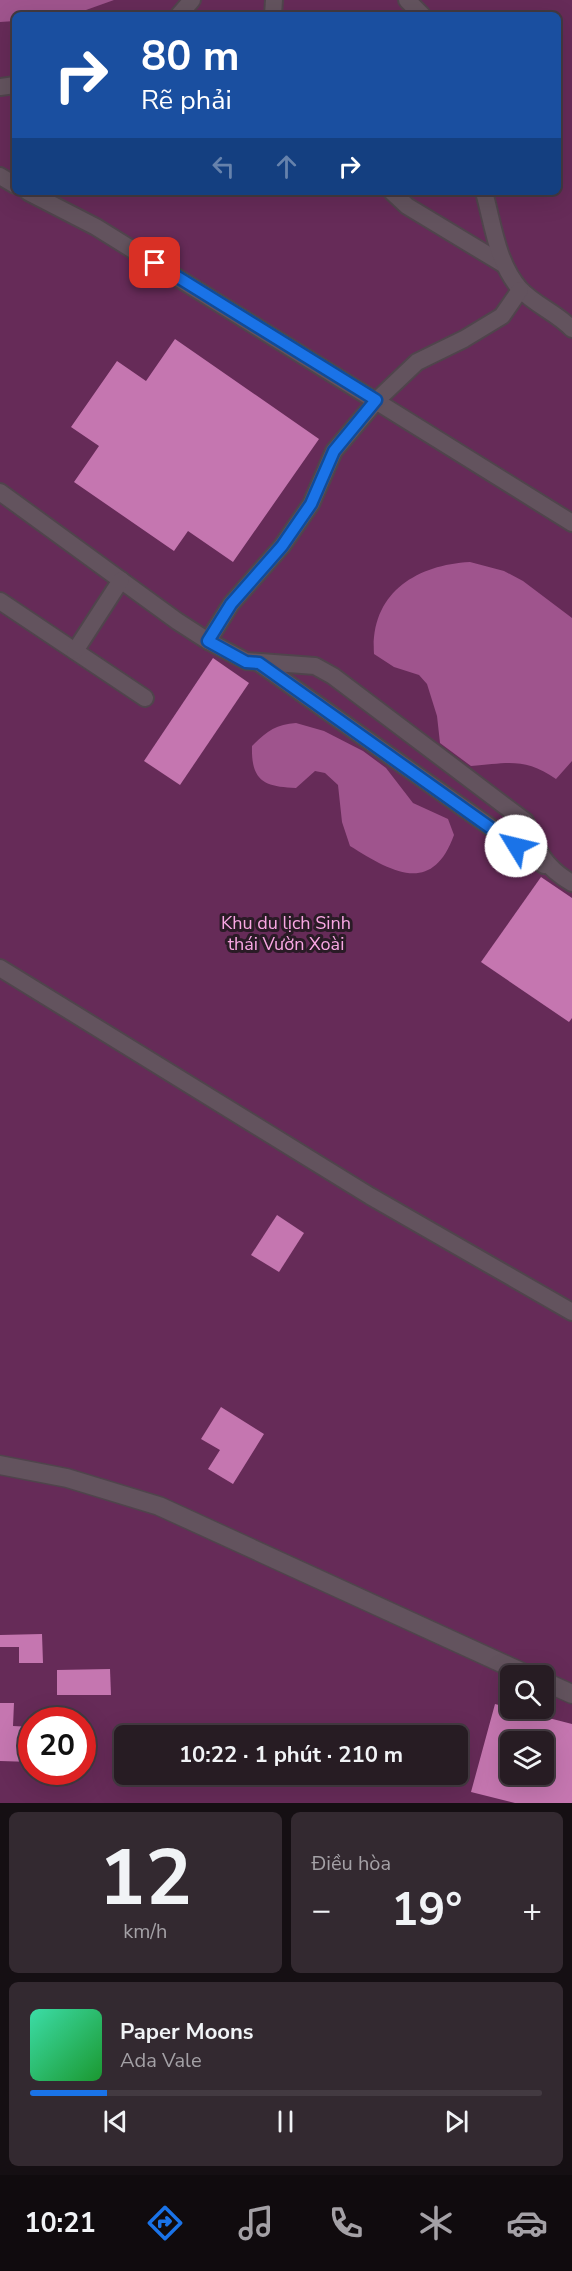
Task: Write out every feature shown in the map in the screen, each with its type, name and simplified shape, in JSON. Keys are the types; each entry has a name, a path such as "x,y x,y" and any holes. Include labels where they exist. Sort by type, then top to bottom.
{"street":[{"path":"0,1465 76,1480 159,1506 506,1665"},
{"path":"554,1686 572,1694"}],"lane":[{"path":"181,12 192,0"},
{"path":"407,0 419,12"},
{"path":"34,195 96,226 572,523"},
{"path":"395,195 407,206 503,264"},
{"path":"485,195 503,264 520,290 564,320 572,329"},
{"path":"208,641 231,604 282,546 311,504 334,451 376,400 417,362 464,339 501,316 520,290"},
{"path":"0,492 208,641 246,662 315,666 333,676 525,821 537,849 553,872"},
{"path":"75,651 121,580"},
{"path":"0,601 146,698"},
{"path":"259,663 572,884"},
{"path":"0,968 360,1190 572,1312"}],"green space":[{"name":"Khu du lịch Sinh thái Vườn Xoài","path":"0,0 572,0 572,1803 0,1803"}],"shaded area":[{"path":"0,0 114,0 80,12 12,12 12,21 0,22"},
{"path":"470,562 504,571 523,581 572,618 572,761 556,779 525,764 471,766 440,743 437,716 427,684 419,675 394,667 374,654 375,633 380,615 388,599 400,587 431,569"},
{"path":"296,723 324,731 363,751 386,768 413,803 448,819 454,835 445,854 434,866 422,872 410,873 396,870 350,846 342,822 338,785 325,773 315,771 296,788 275,786 262,780 254,767 252,746 272,730"}],"building":[{"path":"175,339 319,439 233,562 188,531 174,551 74,482 99,446 71,427 117,361 146,381"},
{"path":"213,658 249,683 180,785 144,761"},
{"path":"541,877 572,898 572,1018 569,1022 481,962"},
{"path":"277,1215 304,1233 279,1272 251,1255"},
{"path":"221,1407 264,1434 233,1484 208,1469 220,1450 201,1439"},
{"path":"42,1634 43,1663 19,1663 19,1647 0,1647 0,1635"},
{"path":"110,1669 111,1695 57,1695 57,1670"},
{"path":"0,1703 14,1703 13,1726 18,1726 18,1762 0,1761"},
{"path":"495,1704 500,1705 500,1719 553,1719 572,1724 572,1803 515,1803 471,1792"}],"route":[{"path":"155,263 376,400 334,451 311,504 282,546 231,604 208,641 246,662 259,663 516,846"}]}
